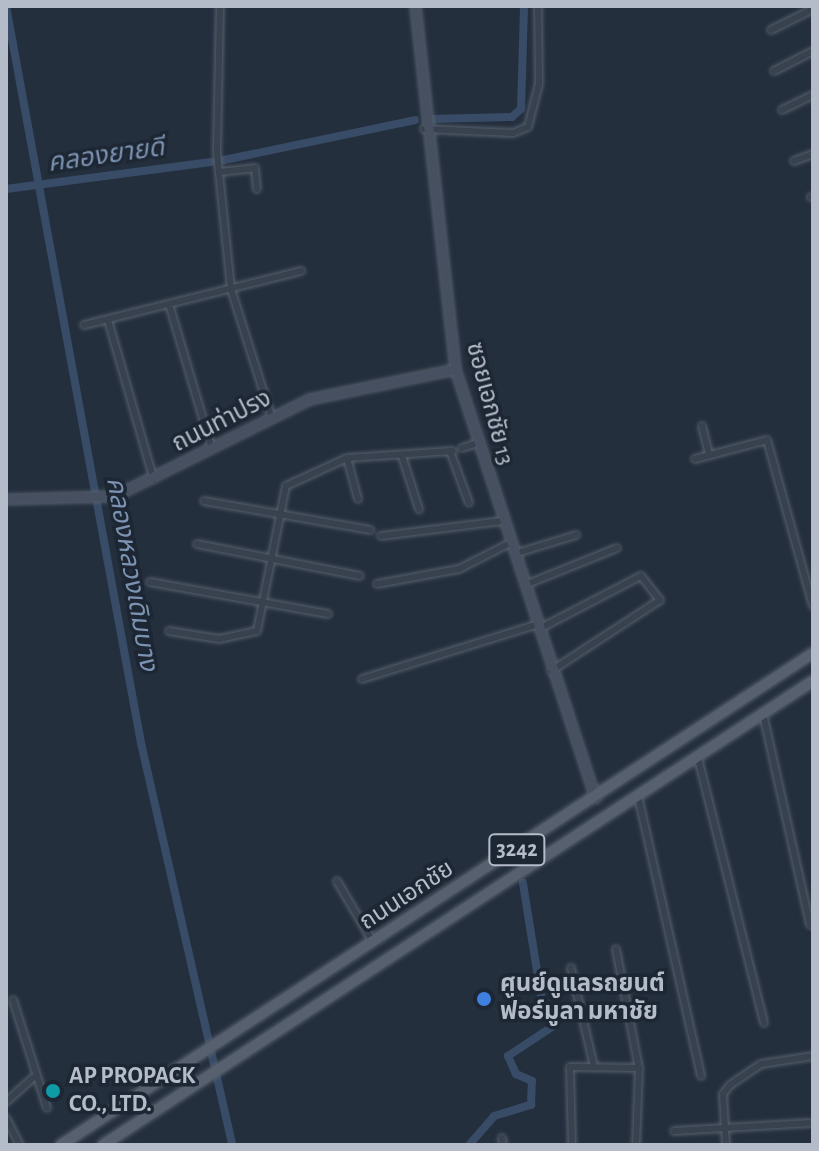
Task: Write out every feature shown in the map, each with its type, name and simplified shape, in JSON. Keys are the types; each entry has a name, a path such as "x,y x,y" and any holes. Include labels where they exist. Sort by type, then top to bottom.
{"main road":[{"name":"ถนนเอกชัย","path":"61,1145 813,653"},
{"name":"ถนนเอกชัย","path":"103,1145 813,681"}],"street":[{"path":"220,6 219,172 231,289 272,419"},
{"name":"ซอยเอกชัย 13","path":"415,6 424,129 455,369 521,586 595,798"},
{"path":"424,129 513,133 528,127 539,84 538,6"},
{"path":"771,30 813,9"},
{"path":"774,71 813,51"},
{"path":"782,110 813,95"},
{"path":"794,161 813,154"},
{"path":"219,172 255,168 257,189"},
{"path":"84,325 301,271"},
{"path":"169,304 212,449"},
{"path":"108,320 135,437 154,480"},
{"name":"ถนนท่าปรง","path":"6,499 101,499 154,480 326,394 455,369"},
{"path":"702,426 709,455"},
{"path":"695,459 769,442 813,606"},
{"path":"462,448 477,443"},
{"path":"169,631 219,639 254,632 271,561 277,513 289,481 347,458 451,451 469,503"},
{"path":"402,456 419,509"},
{"path":"347,458 358,499"},
{"path":"204,501 371,530"},
{"path":"381,536 502,521"},
{"path":"513,555 576,535"},
{"path":"377,584 459,569 510,543"},
{"path":"197,544 271,561 360,576"},
{"path":"521,586 617,548"},
{"path":"362,679 536,628 641,576 660,600 551,671"},
{"path":"150,582 328,614"},
{"path":"763,713 810,925"},
{"path":"698,758 764,1023"},
{"path":"638,796 701,1076"},
{"path":"337,881 373,942"},
{"path":"616,949 639,1068 636,1145"},
{"path":"571,968 594,1067"},
{"path":"13,1000 33,1078 47,1108"},
{"path":"726,1145 730,1085 761,1064 813,1056"},
{"path":"572,1145 568,1070 639,1068"},
{"path":"6,1102 33,1078"},
{"path":"6,1118 20,1145"},
{"path":"674,1131 810,1123"}],"waterway":[{"name":"คลองหลวงเดิมบาง","path":"6,6 141,743 232,1145"},
{"name":"คลองยายดี","path":"430,119 512,117 521,109 524,6"},
{"name":"คลองยายดี","path":"224,160 415,120"},
{"name":"คลองยายดี","path":"6,189 211,162"},
{"path":"469,1145 494,1116 531,1105 532,1081 516,1074 508,1056 555,1025 542,1002 523,883"}],"place":[{"name":"ศูนย์ดูแลรถยนต์ ฟอร์มูลา มหาชัย","path":"484,999"},
{"name":"AP PROPACK CO., LTD.","path":"53,1091"}]}
